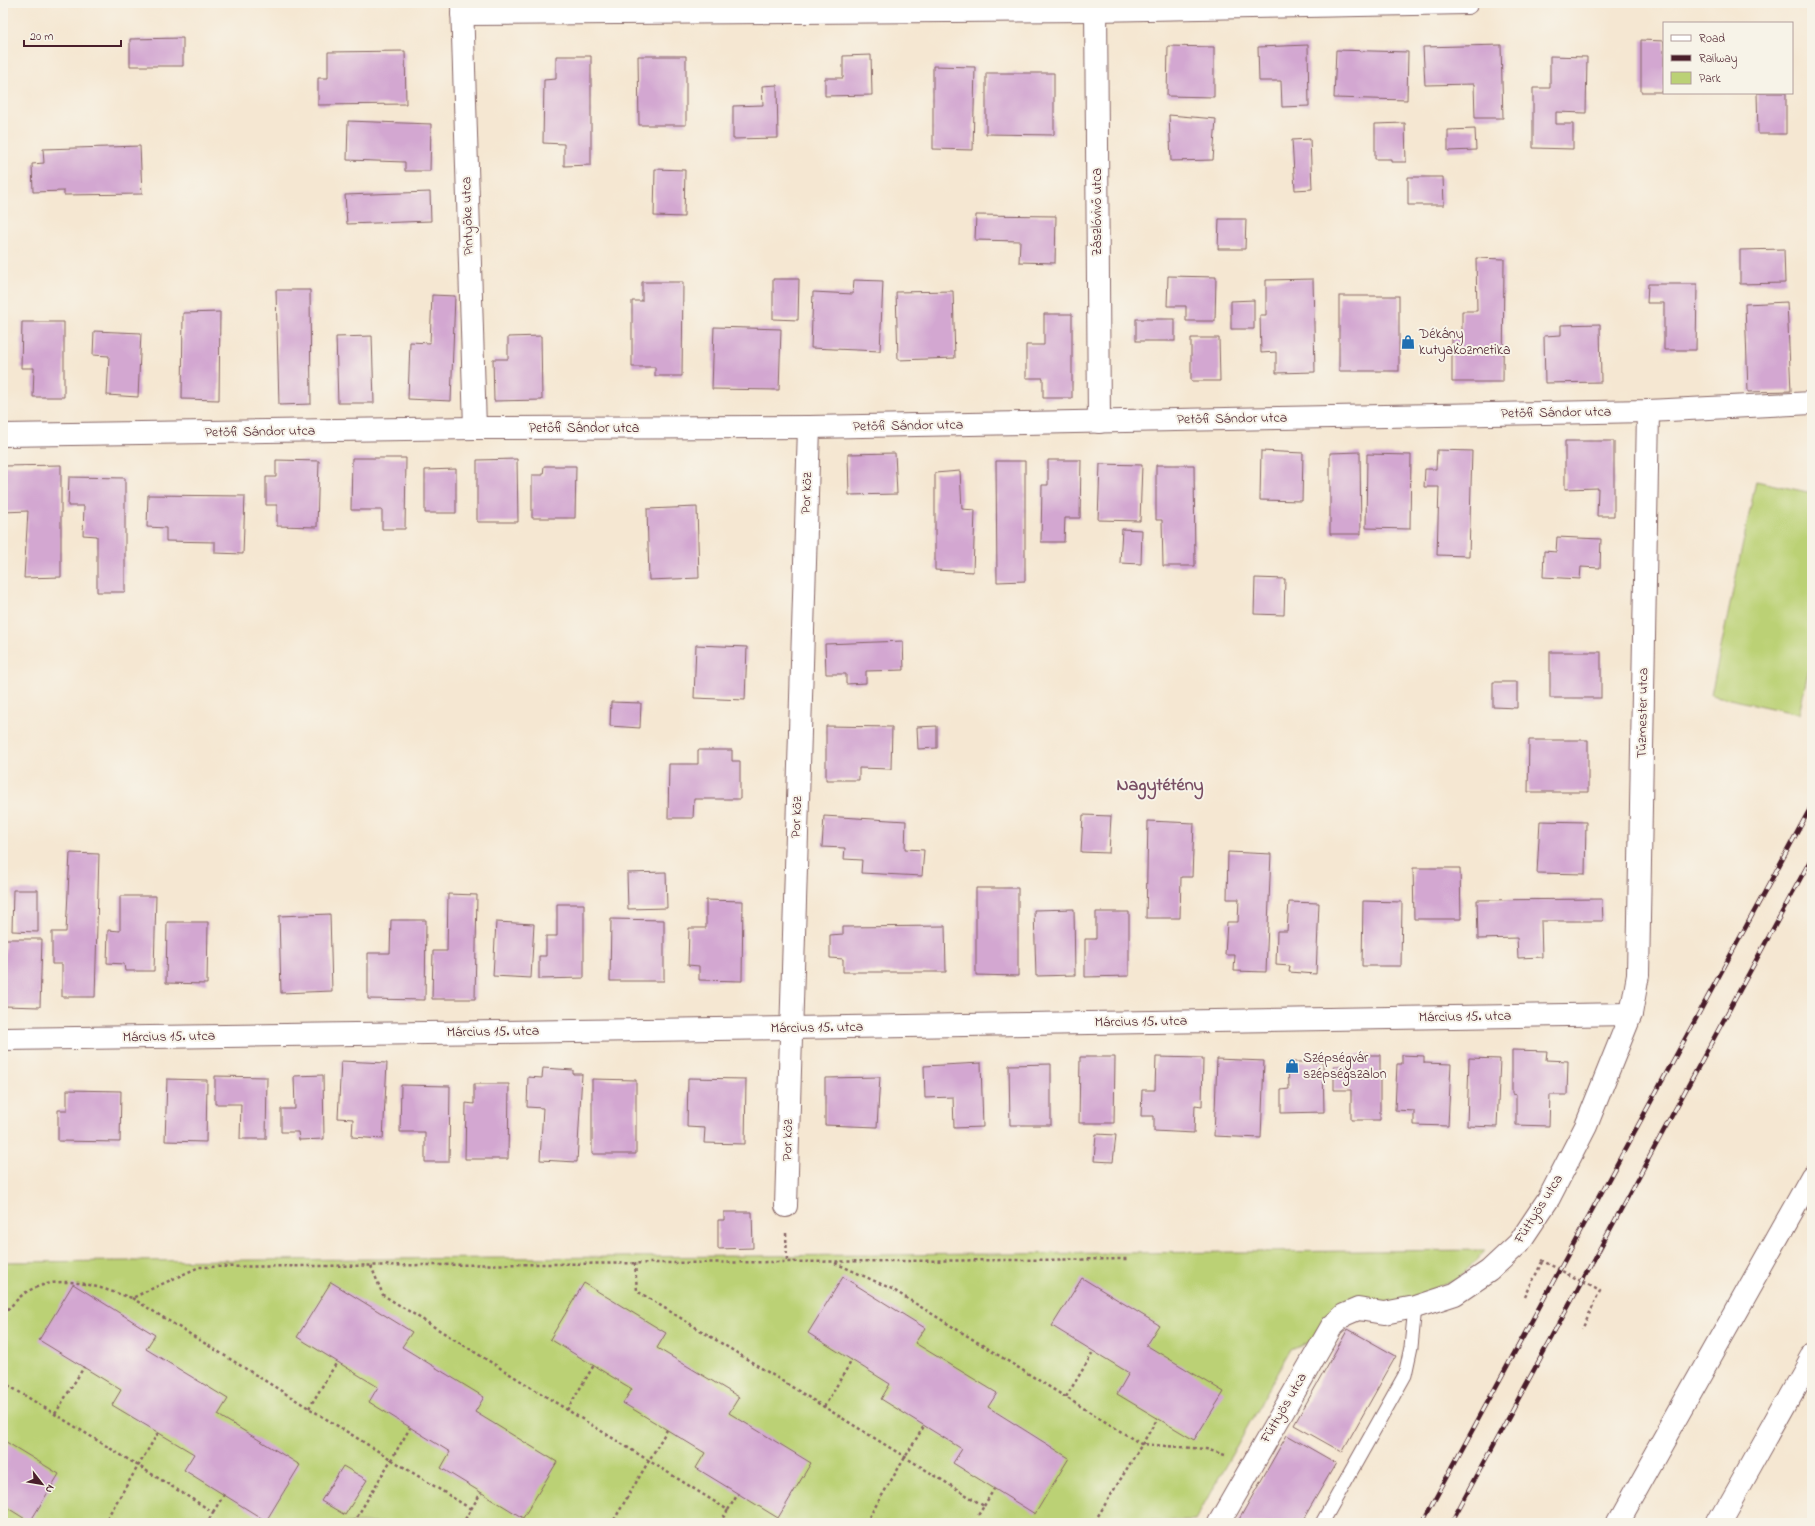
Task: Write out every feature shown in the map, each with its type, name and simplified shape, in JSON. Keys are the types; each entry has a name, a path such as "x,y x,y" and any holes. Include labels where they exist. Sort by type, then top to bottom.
{"main road":[{"path":"462,9 1096,7 1467,3"},
{"name":"Zászlóvivő utca","path":"1096,7 1099,422"},
{"name":"Pintyőke utca","path":"462,9 475,428"},
{"name":"Petőfi Sándor utca","path":"3,435 475,428 810,427 1099,422 1648,411 1812,403"},
{"name":"Tűzmester utca","path":"1631,1014 1638,975 1648,411"},
{"name":"Por köz","path":"786,1206 790,1028 810,427"},
{"name":"Március 15. utca","path":"3,1039 1631,1014"},
{"name":"Füttyös utca","path":"1219,1523 1332,1326 1344,1315 1358,1309 1384,1313 1415,1307 1455,1294 1490,1271 1519,1243 1549,1198 1586,1126 1631,1014"},
{"path":"1618,1523 1812,1176"},
{"path":"1719,1523 1812,1357"}],"lane":[{"path":"1322,1523 1405,1374 1411,1347 1415,1307"}],"path":[{"path":"1539,1257 1542,1262 1600,1291 1580,1328"},
{"path":"132,1298 199,1267 1129,1259"},
{"path":"834,1262 892,1289 1141,1444 1206,1449 1252,1464"},
{"path":"1525,1297 1542,1262"},
{"path":"635,1264 637,1291 984,1506"},
{"path":"371,1266 383,1295 728,1510"},
{"path":"3,1314 27,1292 52,1282 80,1282 132,1298 471,1509"},
{"path":"1066,1397 1094,1351"},
{"path":"824,1407 852,1360"},
{"path":"309,1408 337,1362"},
{"path":"567,1410 594,1365"},
{"path":"55,1414 84,1367"},
{"path":"3,1382 213,1512"},
{"path":"1098,1516 1158,1418"},
{"path":"869,1518 924,1426"},
{"path":"354,1522 410,1428"},
{"path":"614,1520 667,1430"},
{"path":"104,1523 158,1433"},
{"path":"977,1517 994,1489"},
{"path":"464,1521 481,1493"},
{"path":"722,1519 738,1494"},
{"path":"207,1523 224,1495"}],"green space":[{"path":"1756,481 1812,493 1812,654 1799,714 1711,695"},
{"path":"1486,1250 1458,1279 1395,1304 1291,1349 1195,1520 773,1523 3,1523 3,1262"}],"building":[{"path":"183,38 183,66 130,66 130,39"},
{"path":"1641,40 1663,41 1663,92 1641,92"},
{"path":"1308,45 1309,106 1282,107 1281,81 1259,81 1258,47"},
{"path":"1501,45 1503,118 1475,118 1474,84 1425,85 1423,47"},
{"path":"1168,46 1214,47 1214,97 1167,96"},
{"path":"1336,50 1408,52 1407,100 1334,98"},
{"path":"405,51 406,104 318,105 318,78 328,78 328,52"},
{"path":"871,55 872,95 825,96 825,78 843,78 843,56"},
{"path":"556,56 591,56 591,165 564,166 564,144 543,143 544,80 556,79"},
{"path":"638,56 686,56 686,125 639,125"},
{"path":"1550,56 1587,57 1586,113 1556,112 1556,124 1573,124 1573,149 1533,148 1533,88 1550,88"},
{"path":"933,66 975,67 973,150 933,149"},
{"path":"986,73 1054,73 1054,135 986,134"},
{"path":"777,85 778,138 733,139 733,106 763,105 762,86"},
{"path":"1757,94 1786,94 1786,134 1758,134"},
{"path":"1169,115 1216,119 1213,160 1171,161"},
{"path":"348,121 431,124 430,171 405,171 405,162 347,160"},
{"path":"1405,123 1406,162 1391,162 1391,159 1375,159 1375,124"},
{"path":"1475,129 1476,150 1448,151 1448,130"},
{"path":"1310,139 1312,189 1295,190 1292,140"},
{"path":"140,146 142,194 64,195 64,191 33,192 32,164 44,163 43,149"},
{"path":"655,169 685,170 684,217 654,216"},
{"path":"1408,177 1443,177 1444,205 1408,205"},
{"path":"430,192 431,221 347,224 345,195"},
{"path":"976,215 1056,216 1055,263 1019,262 1020,241 975,240"},
{"path":"1219,219 1246,219 1245,249 1218,249"},
{"path":"1784,249 1785,283 1740,284 1740,250"},
{"path":"1476,258 1504,259 1503,382 1452,382 1452,334 1462,334 1462,311 1477,311"},
{"path":"1168,276 1216,277 1215,321 1186,321 1186,306 1167,306"},
{"path":"773,279 799,279 798,320 773,319"},
{"path":"1313,279 1315,372 1276,373 1276,352 1261,353 1260,315 1266,315 1266,280"},
{"path":"854,280 883,281 880,351 811,348 813,292 853,294"},
{"path":"642,282 683,282 682,376 655,376 655,367 632,367 632,301 642,301"},
{"path":"1648,284 1697,284 1696,350 1664,350 1664,303 1647,303"},
{"path":"276,290 310,290 311,404 279,405"},
{"path":"953,291 955,358 898,360 896,292"},
{"path":"432,295 455,296 451,401 408,399 410,342 430,343"},
{"path":"1339,296 1399,296 1399,371 1339,371"},
{"path":"1254,300 1254,329 1231,329 1231,301"},
{"path":"1787,302 1791,391 1748,392 1745,304"},
{"path":"220,312 219,400 182,399 183,313"},
{"path":"1044,314 1072,314 1072,398 1043,398 1043,378 1026,378 1026,345 1044,345"},
{"path":"1136,319 1175,319 1175,341 1136,341"},
{"path":"22,322 64,322 64,397 33,397 34,368 21,368"},
{"path":"1600,324 1601,382 1545,383 1544,336 1561,335 1561,325"},
{"path":"714,327 781,329 779,390 712,389"},
{"path":"94,331 141,333 138,397 107,395 109,356 93,355"},
{"path":"372,336 374,403 338,403 336,337"},
{"path":"541,336 542,400 494,401 493,359 508,359 508,337"},
{"path":"1191,338 1219,338 1220,381 1191,381"},
{"path":"1565,441 1614,441 1614,516 1597,516 1598,488 1565,489"},
{"path":"1437,450 1472,451 1469,556 1437,555 1439,487 1424,487 1425,469 1436,469"},
{"path":"1261,451 1303,453 1302,501 1260,500"},
{"path":"1360,452 1361,534 1330,534 1330,453"},
{"path":"895,453 897,494 849,495 848,454"},
{"path":"1367,454 1411,455 1410,529 1366,528"},
{"path":"352,458 406,458 405,529 382,529 382,510 351,510"},
{"path":"517,459 518,522 477,522 477,460"},
{"path":"276,460 319,461 317,527 277,526 277,505 266,505 266,477 276,477"},
{"path":"1048,460 1081,460 1080,518 1065,518 1064,542 1041,542 1042,485 1048,485"},
{"path":"996,461 1025,461 1025,581 997,582"},
{"path":"1100,464 1142,465 1140,521 1098,520"},
{"path":"61,465 61,577 24,578 28,511 3,512 3,466"},
{"path":"1156,465 1194,465 1195,566 1163,566 1162,520 1156,520"},
{"path":"544,466 576,466 575,518 532,518 532,475 543,475"},
{"path":"456,469 456,513 425,513 425,470"},
{"path":"960,471 962,509 975,510 973,572 935,570 935,473"},
{"path":"69,477 125,478 125,592 97,592 97,536 83,535 84,506 68,506"},
{"path":"148,495 245,496 243,554 215,553 215,542 166,541 166,528 147,527"},
{"path":"697,507 699,578 649,580 647,509"},
{"path":"1122,529 1142,530 1141,564 1120,563"},
{"path":"1557,537 1601,539 1600,568 1581,567 1580,579 1543,577 1544,551 1556,552"},
{"path":"1255,578 1285,579 1284,615 1254,614"},
{"path":"903,641 904,670 866,671 866,683 846,684 846,674 826,674 825,644"},
{"path":"696,645 747,647 745,700 694,698"},
{"path":"1550,652 1601,652 1601,698 1550,698"},
{"path":"1493,682 1517,682 1517,708 1493,707"},
{"path":"611,702 641,703 640,728 610,726"},
{"path":"826,726 892,727 891,769 859,768 859,780 826,780"},
{"path":"937,726 937,748 918,749 917,727"},
{"path":"1529,740 1588,740 1588,792 1528,792"},
{"path":"698,750 732,750 732,761 740,761 740,799 694,799 693,818 668,818 669,764 698,764"},
{"path":"1083,815 1111,816 1109,853 1081,852"},
{"path":"824,816 906,821 905,849 924,850 922,876 861,873 862,860 844,859 845,848 822,847"},
{"path":"1148,821 1194,823 1192,877 1181,877 1180,918 1146,918"},
{"path":"1540,821 1586,822 1585,874 1537,873"},
{"path":"1228,852 1271,854 1266,972 1234,971 1235,955 1225,955 1227,922 1238,922 1239,899 1227,899"},
{"path":"70,853 99,854 95,997 62,997 62,964 52,964 52,932 66,932"},
{"path":"1413,868 1460,868 1461,919 1414,919"},
{"path":"666,872 667,908 628,909 627,873"},
{"path":"976,888 1018,888 1018,976 976,975"},
{"path":"13,890 38,890 38,932 12,931"},
{"path":"448,894 477,895 475,999 432,999 433,951 447,951"},
{"path":"120,896 156,896 154,971 125,971 124,964 107,963 108,930 120,931"},
{"path":"1602,899 1603,921 1541,921 1542,957 1518,958 1517,938 1478,939 1477,900"},
{"path":"706,900 743,901 742,981 699,980 699,966 688,965 689,928 706,928"},
{"path":"1363,901 1402,902 1401,966 1362,966"},
{"path":"1289,902 1319,903 1316,974 1289,972 1290,966 1276,965 1277,931 1287,931"},
{"path":"557,904 584,904 584,978 539,979 539,956 546,956 546,936 557,936"},
{"path":"1074,909 1075,975 1036,976 1034,910"},
{"path":"1096,912 1129,912 1129,976 1085,977 1085,939 1096,939"},
{"path":"330,914 332,991 281,993 279,916"},
{"path":"611,919 664,920 664,981 610,981"},
{"path":"391,920 426,920 425,1000 368,999 368,953 390,953"},
{"path":"167,922 208,922 207,984 166,983"},
{"path":"496,922 534,924 531,978 493,976"},
{"path":"945,926 946,972 843,972 843,959 830,958 830,935 843,934 843,927"},
{"path":"5,939 42,939 40,1007 3,1006"},
{"path":"1512,1050 1547,1051 1546,1060 1568,1061 1567,1095 1550,1095 1549,1126 1516,1125 1516,1095 1512,1094"},
{"path":"1350,1055 1380,1055 1380,1120 1351,1120 1351,1090 1334,1090 1334,1066 1351,1066"},
{"path":"1402,1055 1424,1056 1424,1063 1451,1064 1448,1126 1414,1125 1414,1111 1395,1110 1397,1064 1402,1064"},
{"path":"1080,1057 1115,1057 1114,1123 1079,1123"},
{"path":"1156,1057 1203,1058 1202,1106 1195,1105 1194,1133 1154,1131 1154,1116 1141,1116 1142,1090 1155,1090"},
{"path":"1469,1058 1500,1059 1497,1127 1467,1126"},
{"path":"1217,1059 1264,1061 1261,1138 1214,1136"},
{"path":"341,1061 387,1063 383,1139 352,1137 353,1119 338,1118"},
{"path":"1288,1062 1323,1062 1324,1112 1281,1113 1281,1090 1289,1089"},
{"path":"981,1063 983,1127 954,1128 953,1097 925,1098 924,1066"},
{"path":"1051,1064 1051,1125 1010,1125 1009,1065"},
{"path":"543,1068 573,1070 573,1074 582,1074 577,1162 540,1160 543,1108 527,1107 528,1077 542,1078"},
{"path":"323,1075 324,1139 299,1140 298,1132 281,1132 281,1109 295,1109 294,1076"},
{"path":"215,1076 267,1077 266,1139 240,1139 241,1104 215,1104"},
{"path":"880,1077 877,1127 825,1125 825,1078"},
{"path":"688,1078 746,1079 745,1144 704,1143 705,1128 687,1127"},
{"path":"167,1079 207,1080 206,1142 165,1141"},
{"path":"592,1079 636,1080 636,1154 592,1154"},
{"path":"474,1084 509,1084 508,1159 465,1159 466,1103 474,1104"},
{"path":"401,1085 450,1086 449,1162 425,1162 425,1132 400,1132"},
{"path":"67,1090 121,1091 120,1142 58,1141 58,1110 67,1110"},
{"path":"1096,1134 1116,1135 1113,1162 1094,1161"},
{"path":"724,1212 752,1212 753,1248 718,1249 718,1220 724,1220"},
{"path":"843,1277 925,1328 915,1343 997,1393 988,1407 1069,1458 1035,1514 953,1463 962,1449 881,1399 890,1384 808,1333"},
{"path":"1082,1278 1159,1325 1146,1345 1224,1392 1194,1440 1117,1394 1129,1373 1052,1326"},
{"path":"331,1282 412,1332 402,1347 484,1397 475,1412 557,1462 523,1518 441,1468 450,1452 369,1402 378,1387 297,1337"},
{"path":"584,1283 666,1333 657,1348 739,1397 729,1413 811,1463 778,1518 696,1468 705,1453 623,1403 632,1389 550,1339"},
{"path":"73,1284 155,1335 146,1349 228,1399 218,1415 300,1465 266,1521 184,1470 194,1454 112,1405 121,1390 39,1340"},
{"path":"1348,1329 1396,1356 1342,1452 1294,1425"},
{"path":"1287,1435 1336,1463 1301,1523 1237,1523"},
{"path":"3,1440 59,1474 30,1522 3,1505"},
{"path":"343,1466 367,1480 345,1515 321,1501"}],"railway":[{"path":"1422,1523 1812,805"},
{"path":"1451,1523 1812,857"}],"place":[{"name":"Dékány kutyakozmetika","path":"1408,342"},
{"name":"Szépségvár szépségszalon","path":"1292,1066"}],"district":[{"name":"Nagytétény","path":"1160,786"}]}
